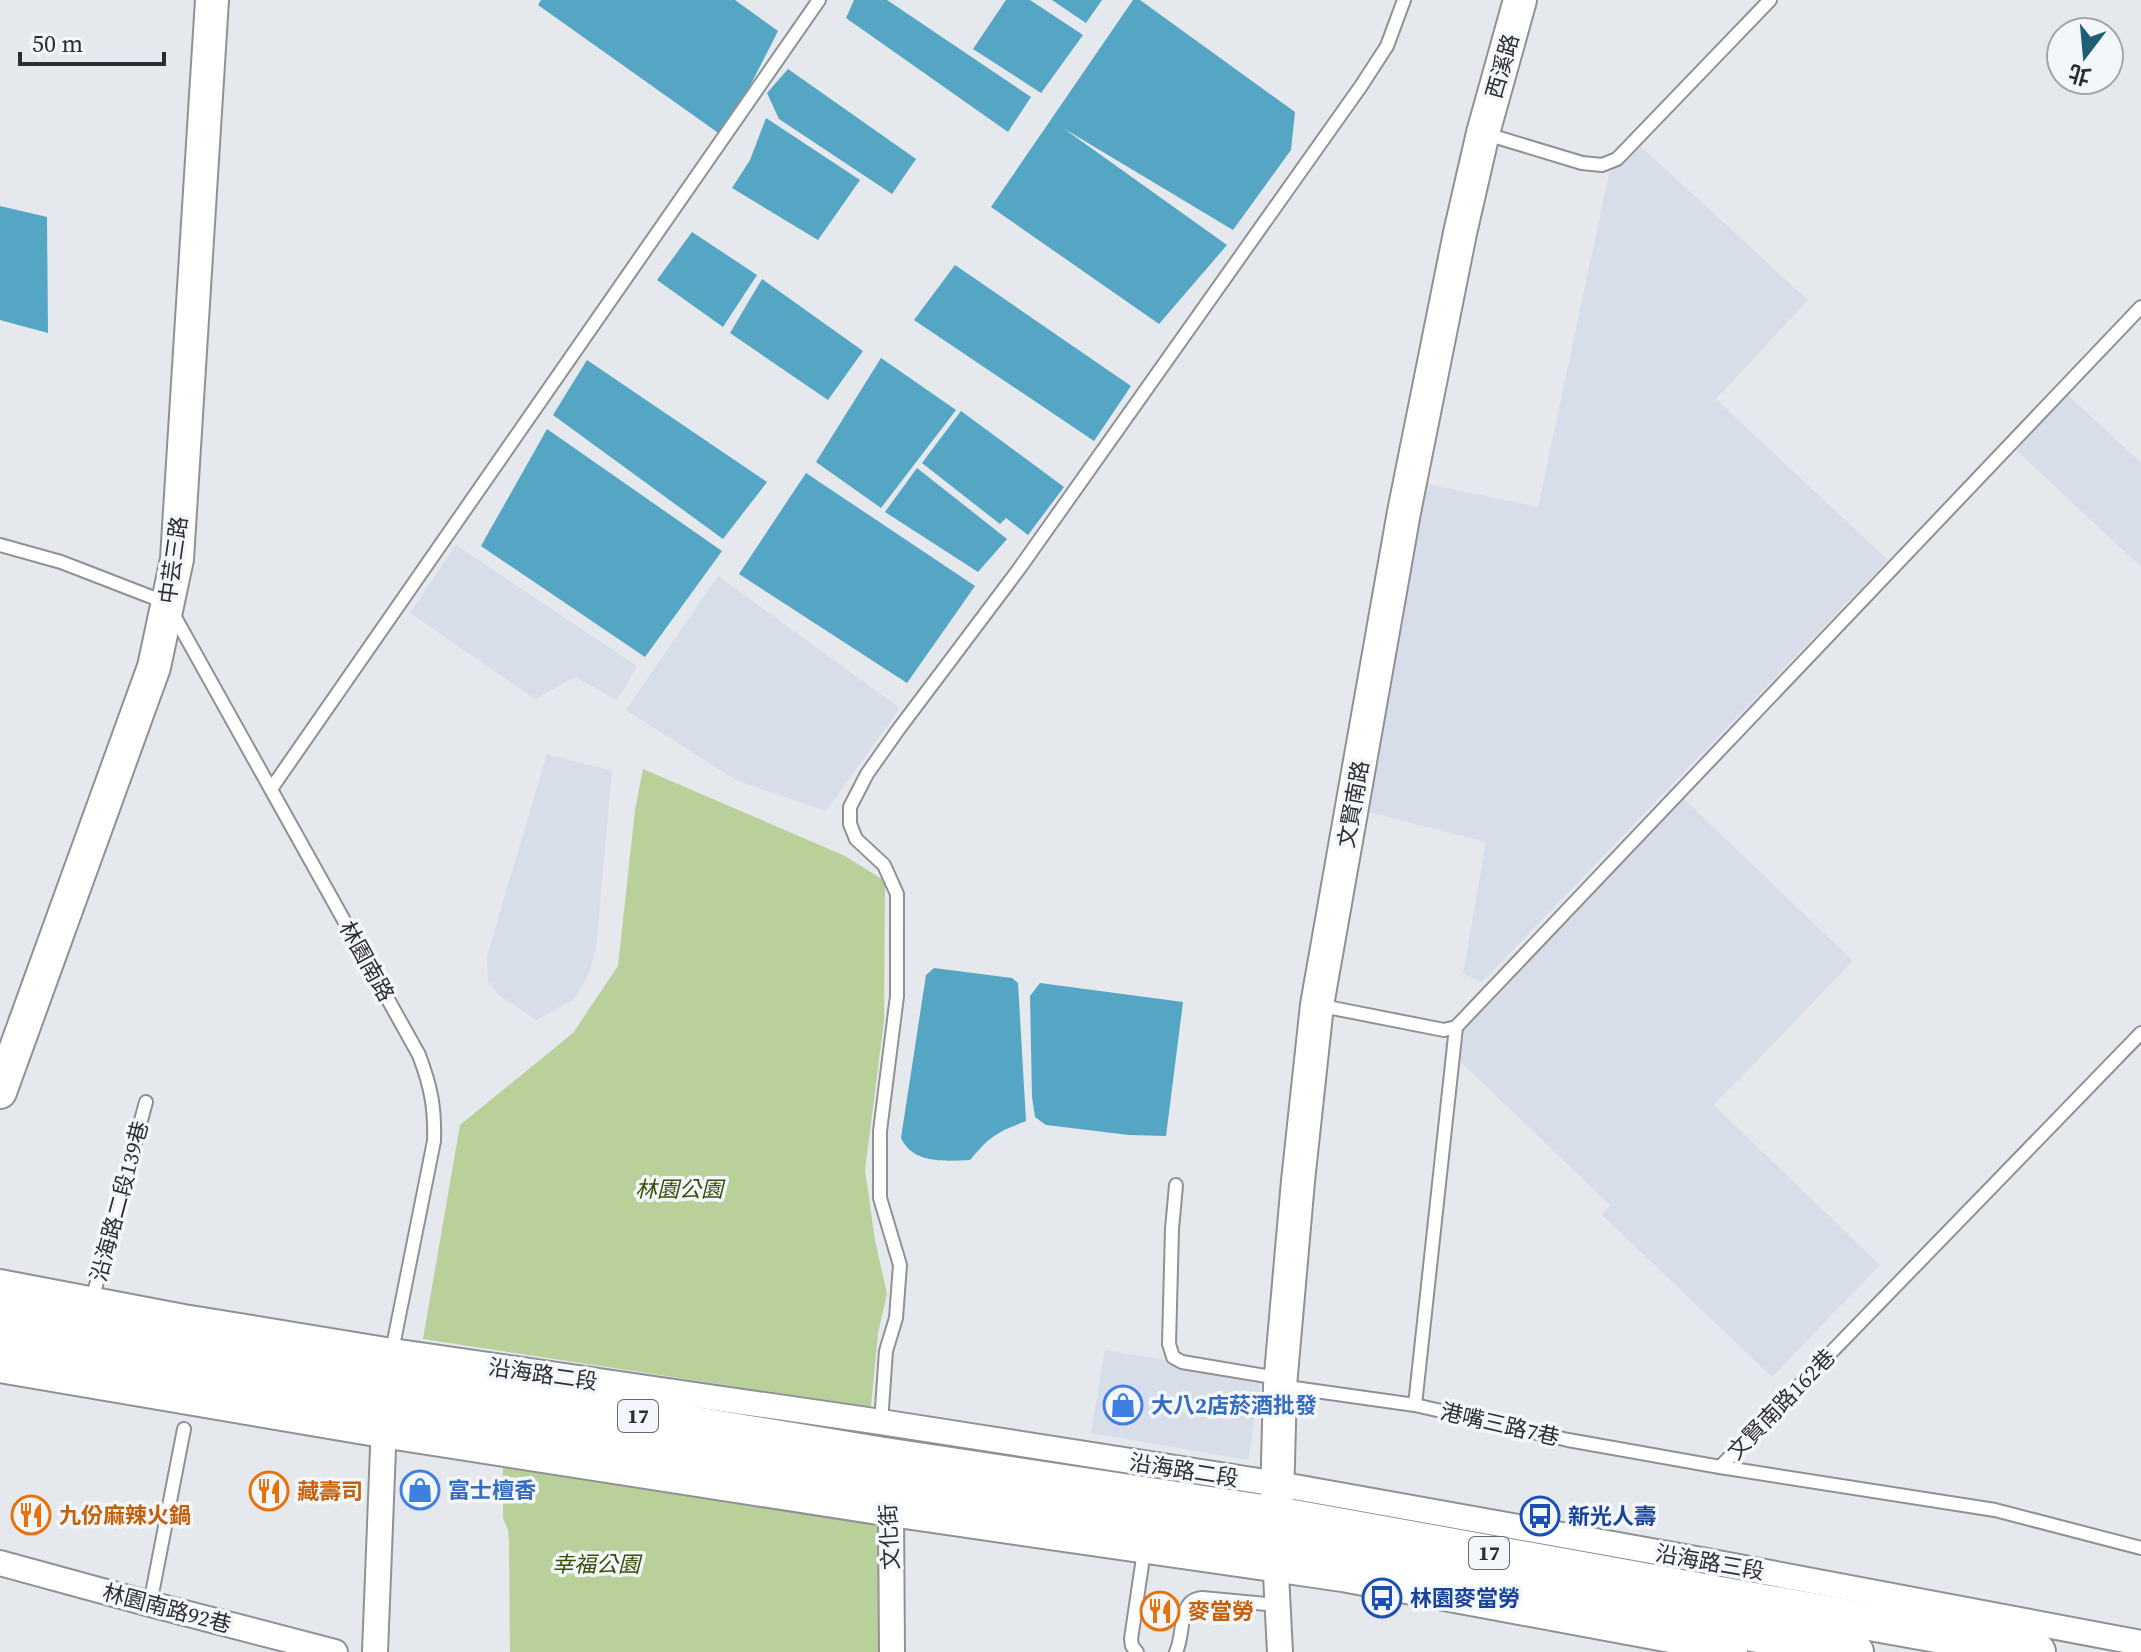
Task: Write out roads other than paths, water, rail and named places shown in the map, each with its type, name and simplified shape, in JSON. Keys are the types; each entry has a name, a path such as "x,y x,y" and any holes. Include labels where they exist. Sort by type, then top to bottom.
{"main road":[{"name":"沿海路二段","path":"0,1311 387,1395"},
{"name":"沿海路二段","path":"0,1347 387,1395 670,1421 886,1470 1276,1529"},
{"name":"沿海路三段","path":"1276,1529 1699,1605 2037,1652"},
{"name":"沿海路三段","path":"1699,1605 1855,1652"}],"street":[{"name":"中芸三路","path":"3,1075 154,667 177,559 212,0"},
{"name":"西溪路","path":"1483,133 1520,0"},
{"name":"文賢南路","path":"1280,1652 1276,1529 1281,1382 1317,1005 1404,512 1483,133"},
{"name":"沿海路二段","path":"0,1282 92,1300 387,1395"},
{"name":"沿海路二段","path":"0,1370 387,1395 886,1470 1144,1551 1276,1529"},
{"name":"林園南路","path":"375,1652 387,1395"},
{"name":"文化街","path":"886,1470 892,1652"},
{"name":"沿海路三段","path":"1276,1529 1342,1579 1699,1605 2141,1643"},
{"name":"林園南路92巷","path":"0,1563 335,1652"},
{"name":"沿海路三段","path":"1699,1605 1735,1652"}],"lane":[{"path":"271,789 819,0"},
{"path":"886,1470 886,1351 896,1318 900,1265 880,1198 880,1131 897,996 897,894 884,865 856,839 850,824 850,807 867,774 1019,569 1361,86 1387,46 1404,0"},
{"path":"1483,133 1582,163 1602,165 1617,159 1770,0"},
{"path":"1317,1005 1444,1030 1456,1027 2141,307"},
{"path":"0,545 61,562 167,603"},
{"name":"林園南路","path":"167,603 419,1055 432,1096 434,1141 387,1395"},
{"path":"1415,1405 1456,1027"},
{"name":"文賢南路162巷","path":"1720,1467 2141,1033"},
{"name":"沿海路二段139巷","path":"92,1300 146,1102"},
{"path":"1176,1185 1169,1344 1173,1357 1182,1362 1281,1382"},
{"name":"港嘴三路7巷","path":"1281,1382 1415,1405 1568,1440 1720,1467"},
{"path":"150,1604 184,1429"},
{"name":"文賢南路162巷","path":"1720,1467 1995,1510 2141,1548"},
{"path":"1137,1652 1131,1639 1144,1551"},
{"path":"1176,1652 1186,1606 1194,1599 1277,1605"}],"water":[{"path":"541,0 735,0 778,31 724,137 538,5"},
{"path":"854,0 887,0 1031,97 1008,132 846,18"},
{"path":"1006,0 1030,0 1083,35 1041,93 973,49"},
{"path":"1052,0 1102,0 1086,23"},
{"path":"1133,0 1140,0 1295,112 1291,150 1233,230 1063,128 1227,245 1159,324 991,207"},
{"path":"788,69 916,159 892,194 779,119 767,93"},
{"path":"766,118 860,180 818,240 732,188 750,160"},
{"path":"0,206 47,217 48,333 0,320"},
{"path":"692,232 757,275 723,327 657,280"},
{"path":"955,265 1131,386 1094,441 914,320"},
{"path":"762,279 863,351 828,400 730,333"},
{"path":"881,358 956,410 881,508 816,462"},
{"path":"587,360 767,482 723,539 553,415"},
{"path":"961,411 1064,487 1028,535 1006,518 1000,524 922,463"},
{"path":"547,429 722,551 645,657 481,546"},
{"path":"917,468 1007,539 978,572 885,512"},
{"path":"806,473 975,586 907,683 739,574"},
{"path":"934,968 1012,978 1018,983 1026,1121 995,1136 970,1160 921,1157 913,1153 901,1138 926,975"},
{"path":"1040,983 1183,1002 1166,1136 1046,1125 1035,1117 1030,996"}],"place":[{"name":"大八2店菸酒批發","path":"1123,1405"},
{"name":"富士檀香","path":"420,1490"},
{"name":"藏壽司","path":"269,1491"},
{"name":"九份麻辣火鍋","path":"31,1515"},
{"name":"新光人壽","path":"1540,1516"},
{"name":"林園麥當勞","path":"1382,1598"},
{"name":"麥當勞","path":"1160,1611"}],"park label":[{"name":"林園公園","path":"679,1189"},
{"name":"幸福公園","path":"596,1564"}]}
